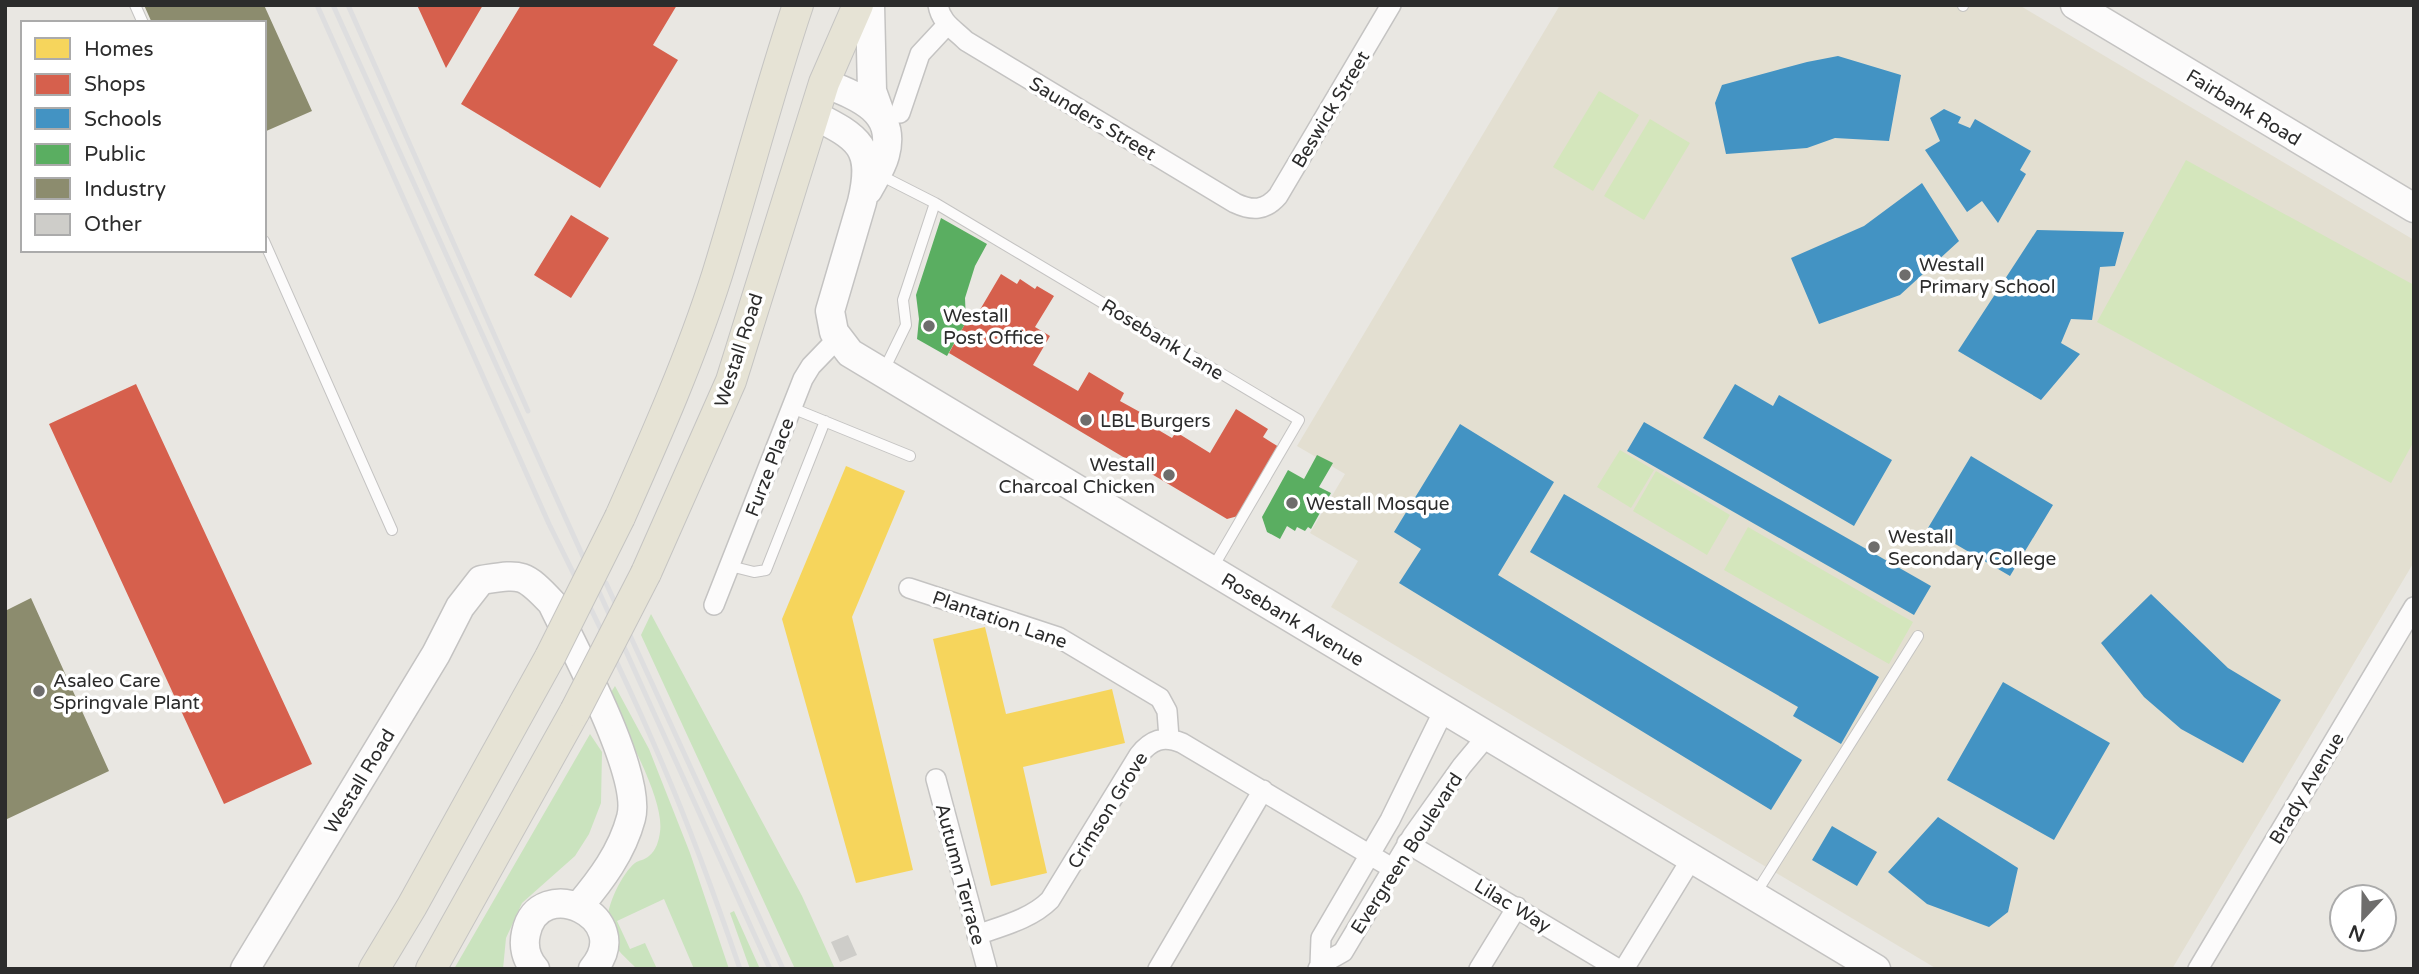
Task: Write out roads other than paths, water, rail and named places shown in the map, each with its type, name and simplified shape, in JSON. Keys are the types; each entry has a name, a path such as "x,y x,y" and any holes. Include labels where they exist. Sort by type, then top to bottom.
{"main road":[{"path":"374,969 412,906 550,657 621,517 678,379 716,276 798,5"},
{"name":"Westall Road","path":"431,969 575,711 646,573 731,381 824,83 858,5"},
{"path":"772,88 824,83"},
{"path":"772,88 814,115"}],"street":[{"path":"870,5 872,91 891,115"},
{"name":"Saunders Street","path":"938,5 941,16 966,41 1235,203 1248,209 1264,208"},
{"name":"Beswick Street","path":"1264,208 1278,196 1391,5"},
{"name":"Fairbank Road","path":"2075,5 2414,208"},
{"path":"862,202 884,158 886,130 891,115 920,54 953,29"},
{"path":"824,83 863,99 891,115"},
{"path":"814,115 849,133 860,145 867,167 867,184 831,303 831,326 838,338"},
{"name":"Rosebank Avenue","path":"838,338 856,358 1876,969"},
{"name":"Furze Place","path":"714,605 807,372 838,338"},
{"name":"Westall Road","path":"245,969 436,653 460,607 481,580 517,575 533,583 552,603 625,763 633,799 632,817 622,844 599,882 579,905"},
{"name":"Plantation Lane","path":"909,588 1070,642 1160,698 1167,711 1169,738"},
{"name":"Brady Avenue","path":"2198,969 2414,607"},
{"name":"Evergreen Boulevard","path":"1319,967 1321,938 1401,799 1444,710"},
{"name":"Evergreen Boulevard","path":"1319,967 1343,951 1408,843 1462,766 1487,736"},
{"name":"Crimson Grove","path":"977,935 1034,913 1051,900 1139,755 1152,742 1169,738 1263,790 1392,868"},
{"name":"Autumn Terrace","path":"936,779 987,969"},
{"path":"1158,969 1263,790"},
{"name":"Lilac Way","path":"1408,843 1618,969"},
{"path":"1624,969 1692,859"},
{"path":"533,968 526,955 526,930 541,910 553,904 565,903 579,905 596,919 604,941 599,967"},
{"path":"1479,969 1517,907"}],"lane":[{"path":"135,5 142,21"},
{"name":"Rosebank Lane","path":"877,173 935,203 1298,420 1211,570"},
{"path":"882,373 906,325 903,300 935,203"},
{"path":"266,245 393,530"},
{"path":"792,408 910,456"},
{"path":"730,566 754,572 766,570 825,421"},
{"path":"1755,896 1917,636"}],"railway":[{"path":"317,5 549,524 652,739 695,844 740,969"},
{"path":"333,5 770,969"},
{"path":"348,5 528,411"},
{"path":"606,583 783,969"}],"place":[{"name":"Westall Primary School","path":"1905,275"},
{"name":"Westall Post Office","path":"929,326"},
{"name":"LBL Burgers","path":"1086,420"},
{"name":"Westall Charcoal Chicken","path":"1169,475"},
{"name":"Westall Mosque","path":"1292,503"},
{"name":"Westall Secondary College","path":"1874,547"},
{"name":"Asaleo Care Springvale Plant","path":"39,691"}]}
